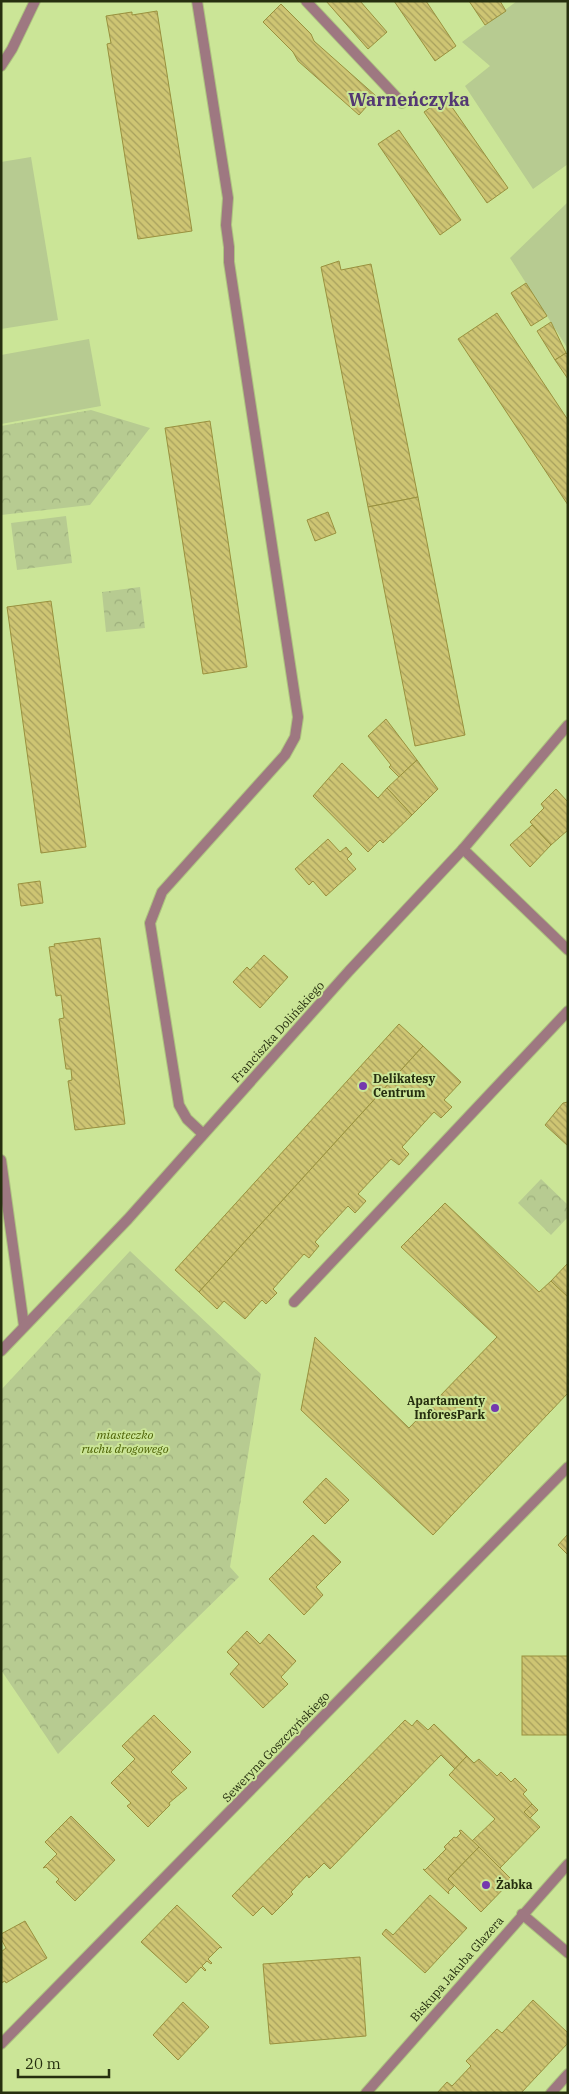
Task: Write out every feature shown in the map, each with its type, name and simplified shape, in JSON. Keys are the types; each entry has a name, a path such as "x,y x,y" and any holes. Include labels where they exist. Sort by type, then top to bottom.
{"street":[{"path":"1,66 12,49 35,1"},
{"path":"197,1 228,198 226,225 229,262 298,717 295,737 286,755 162,892 150,923 179,1105 187,1119 204,1134"},
{"path":"306,1 402,102"},
{"name":"Franciszka Dolińskiego","path":"1,1351 128,1219 349,971 463,848 568,724"},
{"path":"463,848 568,950"},
{"path":"294,1302 568,1011"},
{"path":"1,1160 24,1326"},
{"name":"Seweryna Goszczyńskiego","path":"1,2044 568,1467"},
{"name":"Biskupa Jakuba Glazera","path":"366,2093 568,1864"},
{"path":"522,1914 568,1953"},
{"path":"551,2093 568,2074"}],"green space":[{"path":"517,1 568,1 568,164 533,189 465,86 490,66 462,42"},
{"path":"31,157 58,320 1,329 1,162"},
{"path":"568,202 568,349 510,258"},
{"path":"89,339 101,406 1,424 1,355"},
{"path":"91,410 150,428 90,505 1,515 1,426"},
{"path":"66,516 72,563 17,570 11,523"},
{"path":"140,587 145,628 106,632 102,592"},
{"path":"541,1179 568,1205 568,1217 551,1235 518,1203"},
{"name":"miasteczko ruchu drogowego","path":"130,1251 261,1374 230,1567 239,1577 58,1754 1,1670 1,1390"}],"building":[{"path":"326,1 360,1 387,32 368,49"},
{"path":"394,1 426,1 456,46 435,61"},
{"path":"469,1 500,1 506,11 485,25"},
{"path":"281,4 311,34 314,41 376,96 359,115 298,61 293,52 263,22"},
{"path":"157,11 192,231 138,239 107,44 111,43 106,16 132,12 132,15"},
{"path":"445,97 508,188 487,203 424,112"},
{"path":"399,130 461,220 440,235 378,144"},
{"path":"339,261 341,270 371,264 418,497 368,507 321,267"},
{"path":"526,283 547,316 531,326 511,293"},
{"path":"497,313 568,420 568,505 458,339"},
{"path":"551,322 566,353 555,360 537,331"},
{"path":"566,353 568,355 568,379 555,360"},
{"path":"210,421 247,667 203,674 165,428"},
{"path":"418,497 465,735 415,746 368,507"},
{"path":"328,512 336,533 315,541 307,520"},
{"path":"51,601 86,847 41,853 7,607"},
{"path":"386,719 417,760 399,777 389,767 391,765 368,736"},
{"path":"417,760 438,789 412,815 387,788"},
{"path":"342,763 378,798 387,788 412,815 383,843 380,840 368,852 313,796"},
{"path":"556,789 568,802 568,830 551,845 530,822 544,808 541,804"},
{"path":"532,825 551,845 530,867 510,845"},
{"path":"328,839 340,852 346,847 352,854 347,859 356,869 326,896 313,881 309,885 295,869"},
{"path":"40,881 43,903 21,906 18,884"},
{"path":"100,938 125,1124 75,1130 68,1081 72,1080 71,1069 66,1069 59,1019 64,1018 61,995 56,996 49,947 55,946 54,944"},
{"path":"264,955 288,977 260,1008 233,982 247,967 250,970"},
{"path":"399,1024 423,1046 199,1292 175,1270"},
{"path":"423,1046 461,1082 444,1100 452,1107 441,1118 434,1112 402,1147 409,1154 399,1165 391,1159 358,1194 366,1201 355,1213 348,1206 315,1242 319,1246 309,1258 304,1254 273,1289 277,1293 266,1304 262,1300 245,1319 224,1301 217,1309 199,1292"},
{"path":"568,1102 568,1146 545,1125 563,1103"},
{"path":"445,1203 539,1292 551,1281 568,1297 568,1393 433,1535 301,1410 315,1337 409,1428 497,1337 401,1247"},
{"path":"568,1263 568,1297 551,1281"},
{"path":"326,1478 349,1500 325,1524 303,1502"},
{"path":"568,1534 568,1555 558,1545"},
{"path":"313,1535 341,1562 316,1587 323,1595 304,1615 269,1579"},
{"path":"247,1631 260,1644 269,1634 296,1661 281,1677 288,1684 263,1708 230,1674 239,1664 227,1652"},
{"path":"522,1656 568,1656 568,1735 522,1735"},
{"path":"154,1715 191,1752 171,1772 187,1788 169,1803 170,1805 148,1827 127,1806 131,1803 111,1783 135,1759 122,1746"},
{"path":"405,1720 412,1726 417,1720 428,1730 434,1724 467,1756 455,1769 441,1755 330,1869 324,1863 309,1878 307,1875 291,1892 293,1894 272,1915 263,1906 253,1916 232,1896"},
{"path":"467,1756 474,1763 479,1759 497,1776 501,1772 511,1782 515,1778 527,1790 523,1794 532,1804 524,1812 540,1827 500,1868 472,1841 495,1819 449,1775"},
{"path":"532,1804 538,1810 530,1818 524,1812"},
{"path":"71,1816 115,1860 75,1901 56,1882 59,1879 46,1867 43,1868 57,1854 45,1842"},
{"path":"461,1830 479,1847 448,1879 455,1885 448,1892 449,1894 423,1869 425,1870 446,1849 444,1847 461,1833 459,1831"},
{"path":"479,1847 512,1880 481,1912 448,1879"},
{"path":"430,1895 467,1928 425,1973 382,1934 386,1929 393,1935"},
{"path":"177,1905 222,1948 220,1947 208,1959 211,1964 207,1961 202,1966 205,1971 201,1967 186,1983 141,1942"},
{"path":"25,1921 47,1958 6,1983 5,1981 1,1983 1,1952 6,1948 1,1939 1,1934"},
{"path":"360,1957 366,2036 270,2044 263,1964"},
{"path":"533,2000 568,2033 568,2043 521,2093 437,2093 447,2082 452,2086 471,2066 466,2061 497,2029 502,2033"},
{"path":"183,2002 209,2027 178,2060 153,2035"}],"place":[{"name":"Delikatesy Centrum","path":"363,1086"},
{"name":"Apartamenty InforesPark","path":"495,1408"},
{"name":"Żabka","path":"486,1885"}],"district":[{"name":"Warneńczyka","path":"409,100"}]}
